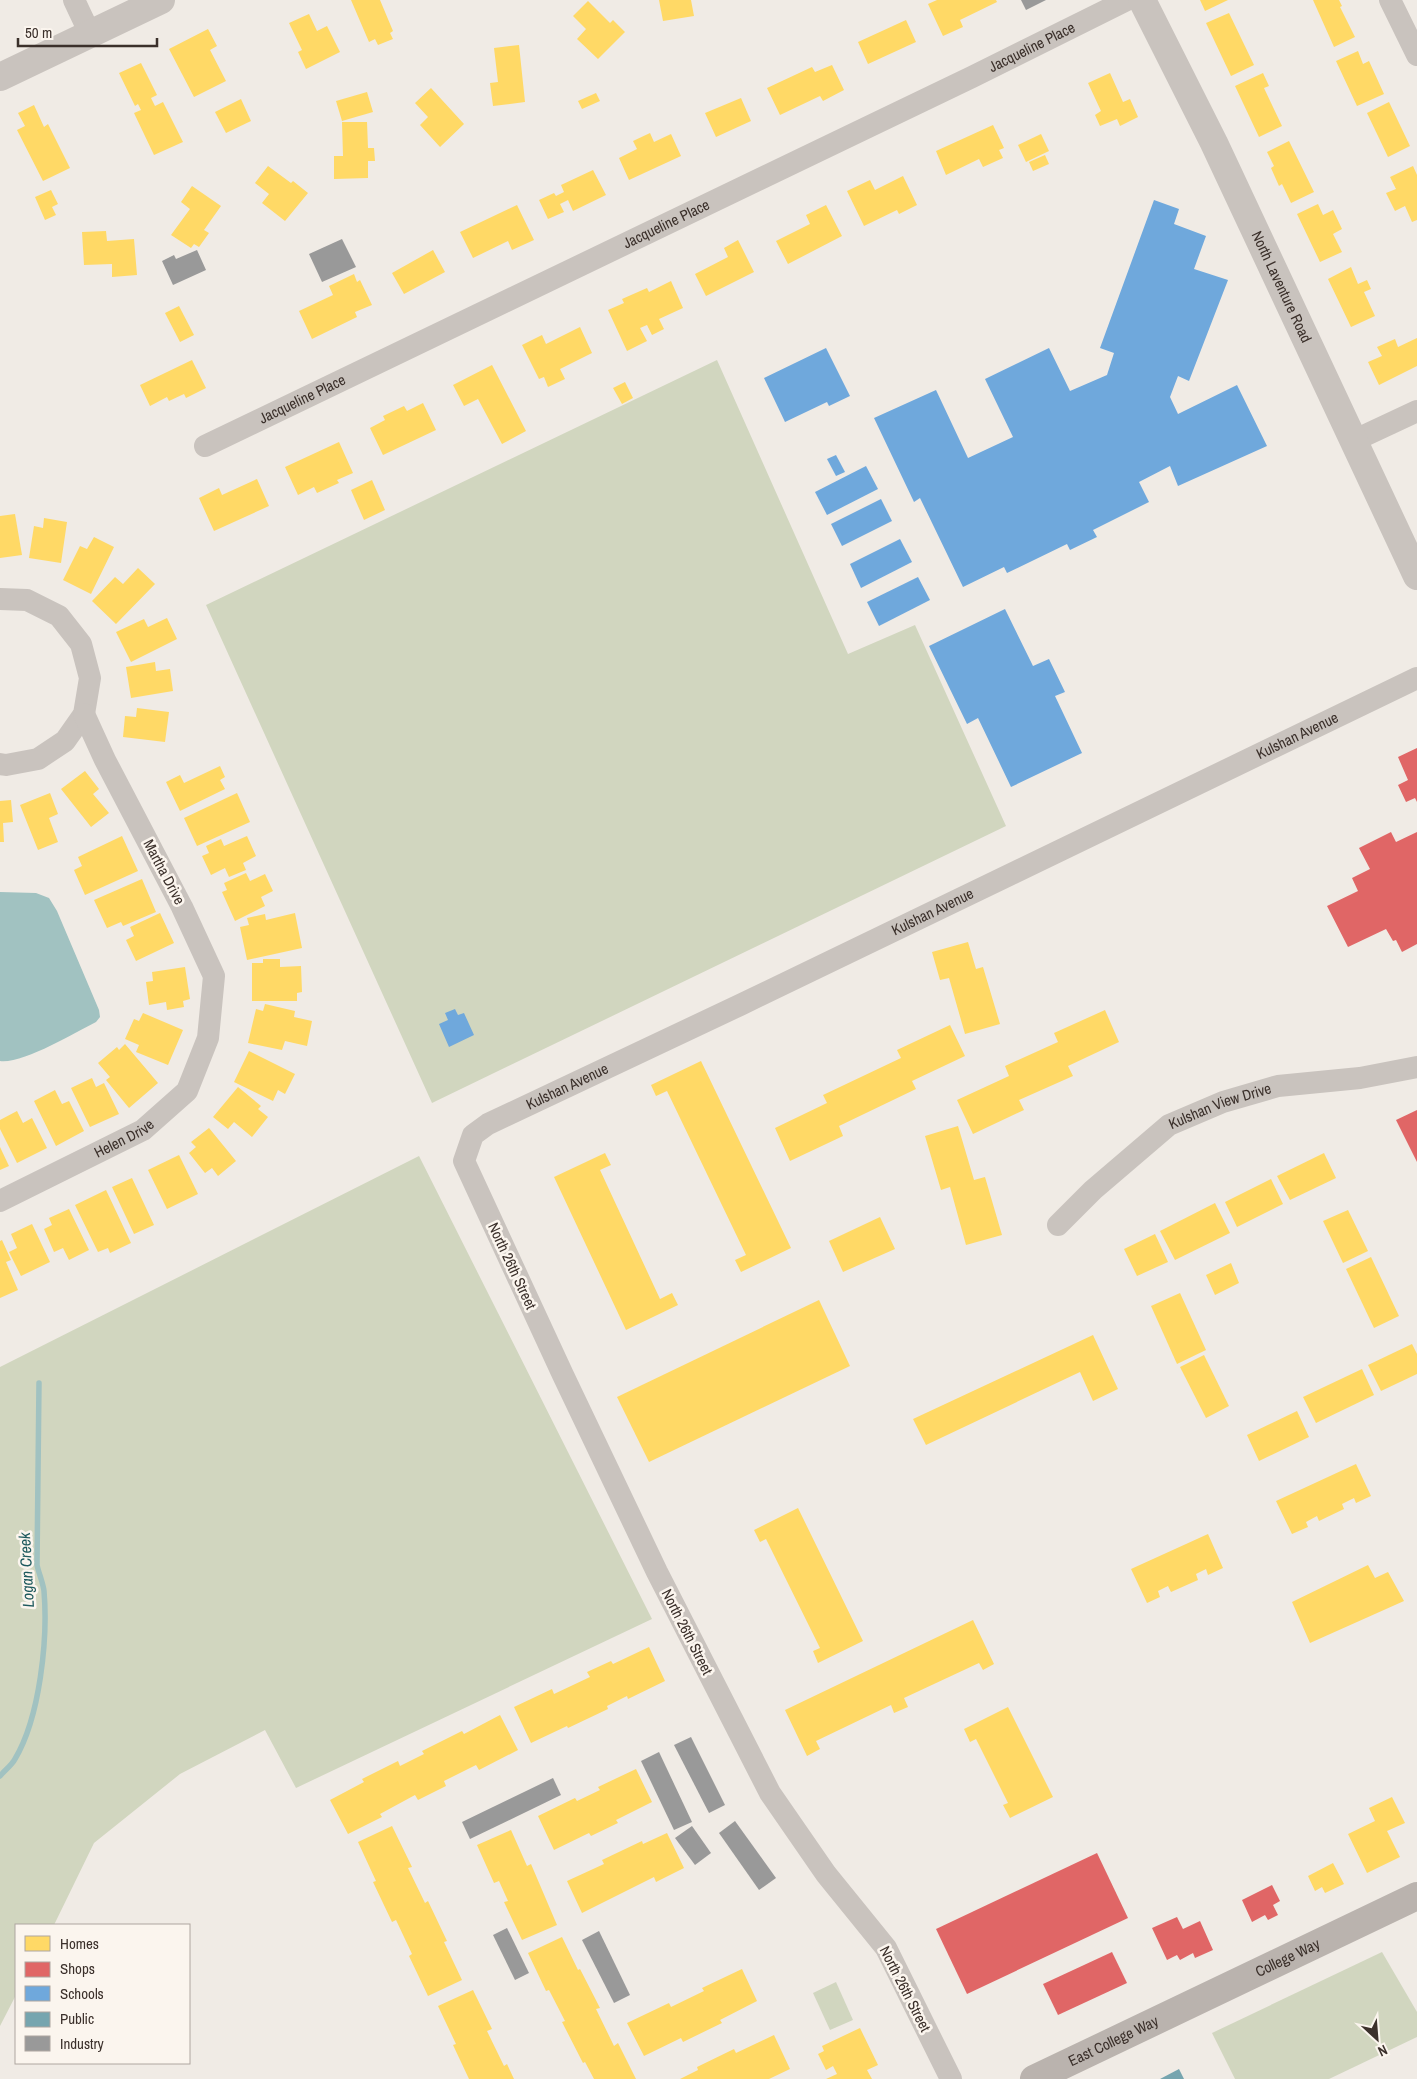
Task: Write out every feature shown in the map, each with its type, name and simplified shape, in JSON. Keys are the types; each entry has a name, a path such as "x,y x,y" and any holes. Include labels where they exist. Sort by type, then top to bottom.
{"main road":[{"name":"College Way","path":"1192,2004 1417,1896"},
{"name":"East College Way","path":"1034,2079 1192,2004"}],"street":[{"path":"74,0 90,34"},
{"path":"0,77 161,0"},
{"name":"Jacqueline Place","path":"205,446 972,78 1127,0"},
{"name":"North Laventure Road","path":"1142,0 1214,142 1417,576"},
{"path":"1390,0 1417,55"},
{"path":"1353,441 1417,411"},
{"path":"0,599 27,600 59,616 81,644 90,678 84,714 66,741 38,759 6,765 0,764"},
{"name":"Kulshan Avenue","path":"464,1161 473,1135 488,1124 749,1001 1417,678"},
{"name":"Martha Drive","path":"84,714 105,760 182,907 214,976 208,1038"},
{"name":"Helen Drive","path":"0,1201 143,1130 187,1091 208,1038"},
{"name":"Kulshan View Drive","path":"1058,1225 1093,1190 1169,1125 1223,1102 1278,1086 1360,1078 1417,1067"},
{"name":"North 26th Street","path":"464,1161 550,1348 653,1563 770,1793 826,1874 886,1948 950,2079"}],"green space":[{"path":"717,360 848,654 915,625 1006,826 432,1103 206,605"},
{"path":"419,1156 652,1619 296,1788 265,1730 180,1774 94,1843 54,1924 15,1924 15,1997 0,2026 0,1367"},
{"path":"1382,1952 1417,2012 1417,2037 1329,2079 1235,2079 1212,2033"},
{"path":"836,1982 853,2020 830,2030 813,1993"}],"water":[{"path":"0,892 36,893 49,898 57,911 99,1010 100,1017 96,1022 62,1040 35,1053 10,1061 0,1061"}],"building: Homes":[{"path":"351,0 380,0 393,31 390,33 393,39 378,45 375,39 369,42"},
{"path":"659,0 691,0 694,16 663,21"},
{"path":"937,0 996,0 997,2 960,20 963,27 943,36 928,4"},
{"path":"1200,0 1228,0 1205,11"},
{"path":"1313,0 1339,0 1342,6 1340,7 1355,37 1334,47"},
{"path":"588,1 610,23 613,20 625,32 598,59 577,39 586,29 573,16"},
{"path":"1229,13 1254,65 1231,76 1206,23"},
{"path":"309,14 317,31 327,26 340,52 306,69 298,52 302,50 289,23"},
{"path":"906,20 916,42 868,64 858,42"},
{"path":"208,29 217,46 210,50 226,81 194,97 169,49"},
{"path":"519,45 525,102 493,106 490,83 498,82 494,48"},
{"path":"1358,51 1363,64 1369,61 1384,94 1357,106 1336,61"},
{"path":"141,63 157,95 151,98 155,106 163,102 183,142 154,155 134,113 141,110 138,104 135,106 119,73"},
{"path":"832,65 844,90 823,101 820,96 780,115 767,88 812,67 815,72"},
{"path":"1110,73 1123,102 1130,99 1138,117 1120,126 1117,119 1100,126 1095,115 1101,111 1088,83"},
{"path":"1263,73 1269,86 1264,88 1282,126 1259,137 1235,86"},
{"path":"431,88 464,124 440,147 420,125 428,117 415,103"},
{"path":"367,92 373,112 342,121 336,101"},
{"path":"596,93 600,101 582,109 578,101"},
{"path":"741,98 751,121 716,137 705,113"},
{"path":"241,99 251,121 226,133 215,112"},
{"path":"1389,102 1410,146 1388,157 1367,113"},
{"path":"34,105 44,127 48,124 70,168 43,181 17,130 25,126 18,113"},
{"path":"342,122 367,122 368,148 374,148 375,161 368,161 368,178 334,179 334,156 343,156"},
{"path":"993,125 1004,148 999,150 1003,158 983,167 979,159 946,175 936,151"},
{"path":"650,133 654,142 671,134 681,156 629,180 619,158 637,149 633,141"},
{"path":"1041,134 1049,151 1026,162 1018,145"},
{"path":"1289,141 1314,192 1291,203 1282,184 1279,186 1271,168 1274,166 1267,152"},
{"path":"1045,155 1049,164 1033,171 1029,162"},
{"path":"268,166 291,183 293,181 308,193 285,221 262,203 269,194 255,183"},
{"path":"1413,166 1417,175 1417,220 1412,222 1405,206 1395,211 1386,193 1396,189 1390,177"},
{"path":"593,170 606,195 573,211 568,200 560,204 564,212 548,219 539,200 554,193 556,196 564,192 561,185"},
{"path":"903,176 917,205 899,214 897,210 864,226 847,191 870,180 875,190"},
{"path":"192,186 221,206 204,230 209,233 199,247 194,244 191,248 171,235 190,209 181,202"},
{"path":"51,190 58,204 52,207 56,215 45,220 35,197"},
{"path":"1318,204 1323,215 1333,210 1342,229 1333,234 1342,252 1320,262 1297,214"},
{"path":"517,205 534,240 512,250 508,241 473,258 460,232"},
{"path":"826,205 842,236 788,264 776,241 810,224 806,215"},
{"path":"106,231 107,241 134,239 137,275 112,277 112,264 84,265 82,232"},
{"path":"738,240 754,272 706,296 695,274 728,257 724,248"},
{"path":"433,250 445,272 404,294 392,273"},
{"path":"1351,267 1358,284 1367,280 1371,289 1364,292 1375,316 1351,327 1328,279"},
{"path":"354,274 357,282 360,280 372,305 355,312 357,317 312,339 299,311 333,295 329,286"},
{"path":"671,281 683,308 659,319 664,329 652,335 647,325 640,328 647,341 627,351 608,310 624,303 622,299 647,288 649,292"},
{"path":"179,306 194,335 180,342 165,313"},
{"path":"580,327 592,353 560,369 565,379 548,387 544,377 539,379 522,345 542,335 546,344"},
{"path":"1417,338 1417,366 1379,385 1368,362 1382,356 1377,347 1395,339 1398,347"},
{"path":"192,360 206,388 186,398 184,394 169,401 167,397 150,406 140,385"},
{"path":"492,365 526,431 502,444 478,399 464,406 453,385"},
{"path":"625,382 633,398 622,404 613,388"},
{"path":"423,403 436,430 383,455 370,428 385,420 383,416 404,406 407,411"},
{"path":"339,442 353,473 337,480 339,483 317,493 314,487 298,495 285,467"},
{"path":"257,479 269,506 214,531 199,498 219,488 222,495"},
{"path":"372,480 385,510 364,520 351,490"},
{"path":"15,514 22,555 0,558 0,516"},
{"path":"44,518 67,522 61,563 29,558 34,526 43,528"},
{"path":"94,537 114,547 91,594 63,580 80,546 87,549"},
{"path":"138,568 155,584 116,624 92,601 115,577 123,584"},
{"path":"167,618 177,639 131,662 116,632 144,619 148,627"},
{"path":"155,662 156,671 170,669 173,691 131,698 126,667"},
{"path":"137,708 169,712 165,742 123,737 125,716 136,717"},
{"path":"220,766 225,777 220,780 225,789 180,811 166,782 180,775 184,783"},
{"path":"85,771 99,789 93,794 109,813 91,827 61,789"},
{"path":"50,793 58,814 49,818 58,842 38,850 20,805"},
{"path":"237,793 250,822 197,846 184,818"},
{"path":"11,800 13,822 3,823 4,842 0,842 0,801"},
{"path":"122,836 138,871 85,895 74,870 82,866 78,857"},
{"path":"247,836 256,856 243,863 246,870 229,877 225,868 211,875 202,856 209,853 206,846 221,839 224,846"},
{"path":"246,873 250,881 265,874 273,891 261,897 265,906 235,921 222,892 227,890 224,883"},
{"path":"142,879 156,912 123,926 121,922 107,928 94,900"},
{"path":"160,913 174,943 136,961 126,940 134,936 130,927"},
{"path":"295,913 302,948 247,960 240,927 249,925 247,918 265,914 266,920"},
{"path":"968,942 976,969 983,967 1000,1024 965,1034 949,978 940,980 932,952"},
{"path":"263,959 280,959 280,967 301,966 302,992 297,993 297,1001 252,1001 252,963 263,963"},
{"path":"185,967 190,999 183,1001 184,1007 167,1010 166,1002 149,1005 146,982 153,981 152,972"},
{"path":"265,1004 295,1011 294,1017 312,1021 307,1046 285,1041 282,1050 248,1043 256,1009 263,1011"},
{"path":"1105,1010 1119,1042 1068,1066 1073,1076 1019,1100 1024,1110 973,1134 957,1100 1009,1076 1005,1066 1058,1042 1054,1033"},
{"path":"143,1013 183,1030 168,1065 136,1052 139,1045 125,1039 134,1019 139,1021"},
{"path":"950,1025 965,1056 912,1081 916,1089 839,1126 843,1136 790,1161 775,1128 827,1103 823,1095 901,1058 897,1050"},
{"path":"125,1044 158,1083 129,1108 106,1080 110,1077 98,1063 117,1047 119,1050"},
{"path":"249,1051 295,1074 285,1094 278,1090 273,1101 234,1082"},
{"path":"701,1061 791,1248 741,1272 735,1260 746,1255 667,1091 656,1096 651,1085"},
{"path":"92,1078 96,1087 104,1083 119,1114 90,1127 71,1088"},
{"path":"238,1087 261,1106 258,1109 268,1117 252,1137 234,1122 228,1129 213,1117"},
{"path":"55,1090 62,1104 69,1101 84,1131 56,1146 34,1101"},
{"path":"17,1111 23,1123 32,1118 47,1148 17,1163 0,1129 0,1120"},
{"path":"958,1126 974,1180 985,1177 1002,1235 966,1245 950,1187 941,1190 925,1136"},
{"path":"209,1128 236,1161 218,1176 212,1168 205,1173 189,1153 196,1147 191,1142"},
{"path":"0,1147 9,1166 0,1170"},
{"path":"605,1153 611,1165 600,1170 660,1299 672,1293 678,1305 626,1330 554,1177"},
{"path":"1324,1153 1336,1178 1290,1200 1277,1176"},
{"path":"179,1155 198,1194 167,1209 148,1170"},
{"path":"132,1178 154,1225 134,1234 112,1187"},
{"path":"1271,1179 1283,1204 1237,1227 1225,1202"},
{"path":"106,1190 131,1243 110,1253 108,1248 98,1252 75,1205"},
{"path":"1215,1203 1230,1233 1175,1260 1160,1231"},
{"path":"69,1209 89,1250 69,1260 63,1248 54,1252 44,1229 52,1225 49,1218"},
{"path":"1348,1210 1368,1251 1343,1263 1323,1221"},
{"path":"880,1217 895,1249 843,1272 829,1241"},
{"path":"32,1224 50,1262 21,1276 9,1252 17,1248 11,1234"},
{"path":"1155,1234 1168,1262 1137,1276 1124,1249"},
{"path":"2,1240 11,1260 6,1262 18,1290 0,1298 0,1241"},
{"path":"1371,1257 1399,1316 1374,1328 1346,1269"},
{"path":"1231,1263 1239,1283 1215,1295 1206,1275"},
{"path":"1180,1293 1206,1350 1177,1364 1151,1306"},
{"path":"819,1300 850,1366 649,1462 617,1397"},
{"path":"1093,1335 1118,1389 1093,1401 1080,1372 926,1445 913,1419"},
{"path":"1412,1344 1417,1354 1417,1374 1381,1391 1368,1365"},
{"path":"1204,1355 1229,1406 1206,1418 1180,1367"},
{"path":"1362,1369 1374,1395 1316,1423 1303,1397"},
{"path":"1297,1411 1309,1437 1259,1461 1247,1435"},
{"path":"1356,1464 1371,1496 1356,1503 1354,1498 1342,1504 1344,1509 1319,1521 1317,1516 1306,1522 1308,1527 1292,1534 1276,1501"},
{"path":"798,1508 863,1641 818,1663 813,1651 820,1648 766,1539 760,1542 754,1530"},
{"path":"1208,1534 1223,1568 1208,1575 1206,1569 1196,1574 1198,1580 1171,1592 1168,1586 1158,1591 1160,1597 1147,1603 1131,1569"},
{"path":"1368,1565 1375,1578 1388,1572 1404,1601 1310,1643 1292,1602"},
{"path":"973,1620 994,1664 983,1670 979,1663 904,1698 908,1707 894,1713 891,1705 816,1741 820,1749 807,1756 785,1710"},
{"path":"649,1647 665,1681 628,1699 627,1696 607,1706 608,1709 531,1743 514,1707 552,1689 554,1694 590,1677 587,1672 611,1661 613,1664"},
{"path":"1008,1707 1053,1797 1010,1818 1003,1805 1008,1803 976,1739 970,1742 964,1729"},
{"path":"500,1715 518,1750 479,1770 476,1765 444,1781 446,1786 418,1800 415,1795 380,1814 382,1817 348,1834 330,1800 364,1782 362,1779 398,1761 400,1766 424,1754 422,1751 462,1731 464,1734"},
{"path":"636,1769 652,1802 616,1820 618,1823 591,1836 589,1833 554,1850 538,1816 575,1798 577,1801 600,1790 598,1787"},
{"path":"1392,1797 1405,1823 1387,1831 1400,1857 1367,1873 1348,1834 1375,1821 1369,1808"},
{"path":"392,1826 412,1867 408,1868 425,1903 428,1901 447,1941 444,1942 462,1980 428,1996 409,1956 412,1954 396,1920 392,1922 373,1882 376,1881 358,1842"},
{"path":"511,1830 527,1866 531,1864 557,1925 522,1940 504,1902 508,1901 499,1881 494,1883 477,1845"},
{"path":"667,1833 684,1868 656,1882 654,1877 582,1913 567,1881 604,1864 602,1860 642,1841 643,1844"},
{"path":"1333,1863 1344,1884 1325,1893 1322,1887 1315,1891 1308,1876"},
{"path":"562,1937 600,2008 596,2009 614,2046 618,2043 636,2079 594,2079 585,2062 583,2063 562,2022 565,2021 549,1990 546,1991 528,1953"},
{"path":"742,1969 757,2001 720,2020 722,2023 683,2042 681,2038 644,2056 627,2023 669,2003 671,2007 704,1991 702,1988"},
{"path":"473,1990 492,2029 487,2031 504,2066 507,2064 514,2079 469,2079 453,2045 456,2044 438,2006"},
{"path":"860,2028 878,2065 867,2070 872,2079 826,2079 837,2074 833,2066 826,2070 818,2054 824,2051 822,2046"},
{"path":"774,2035 790,2069 769,2079 680,2079 698,2070 697,2067 734,2049 736,2053"}],"building: Shops":[{"path":"1417,748 1417,802 1415,798 1406,802 1398,785 1408,780 1398,757"},
{"path":"1391,832 1396,842 1417,832 1417,944 1402,952 1396,940 1393,941 1386,929 1348,947 1327,906 1358,891 1352,878 1370,869 1359,848"},
{"path":"1417,1110 1417,1162 1396,1120"},
{"path":"1097,1853 1128,1918 967,1994 936,1929"},
{"path":"1272,1885 1280,1901 1273,1905 1278,1915 1268,1920 1265,1915 1252,1922 1242,1900"},
{"path":"1177,1917 1183,1929 1200,1921 1213,1950 1195,1958 1193,1953 1180,1960 1177,1955 1167,1960 1152,1928"},
{"path":"1112,1952 1127,1983 1058,2015 1043,1984"}],"building: Schools":[{"path":"1154,200 1179,209 1174,224 1206,236 1194,269 1228,280 1189,381 1178,376 1170,397 1178,414 1237,385 1267,446 1178,486 1170,466 1139,482 1149,502 1093,530 1097,537 1070,550 1067,544 1007,573 1004,567 963,587 920,498 914,502 874,418 936,390 968,458 1013,437 985,379 1049,348 1070,391 1107,375 1114,353 1100,348"},
{"path":"826,348 850,396 829,406 827,402 785,422 764,378"},
{"path":"836,455 845,472 836,476 827,459"},
{"path":"866,466 878,489 827,515 815,492"},
{"path":"881,499 892,521 842,546 831,524"},
{"path":"900,539 912,562 861,588 850,564"},
{"path":"918,577 930,600 879,626 867,602"},
{"path":"1005,609 1033,666 1049,659 1065,692 1055,696 1082,753 1011,787 978,718 967,724 929,646"},
{"path":"455,1009 458,1015 464,1013 474,1035 449,1047 439,1024 448,1020 445,1013"}],"building: Public":[{"path":"1179,2069 1184,2079 1160,2079"}],"building: Industry":[{"path":"1021,0 1046,0 1026,10"},
{"path":"342,239 356,267 322,282 309,254"},
{"path":"197,250 206,270 173,285 162,261 174,255 176,259"},
{"path":"691,1737 725,1805 709,1813 674,1745"},
{"path":"659,1752 692,1822 674,1830 641,1761"},
{"path":"553,1778 561,1795 470,1839 462,1822"},
{"path":"735,1821 776,1878 759,1890 719,1833"},
{"path":"692,1826 711,1853 695,1865 675,1838"},
{"path":"507,1928 529,1973 515,1980 493,1935"},
{"path":"599,1931 630,1995 614,2003 582,1940"}],"waterway":[{"name":"Logan Creek","path":"0,1776 14,1761 24,1742 36,1700 43,1654 45,1632 44,1591 37,1565 39,1383"}]}
